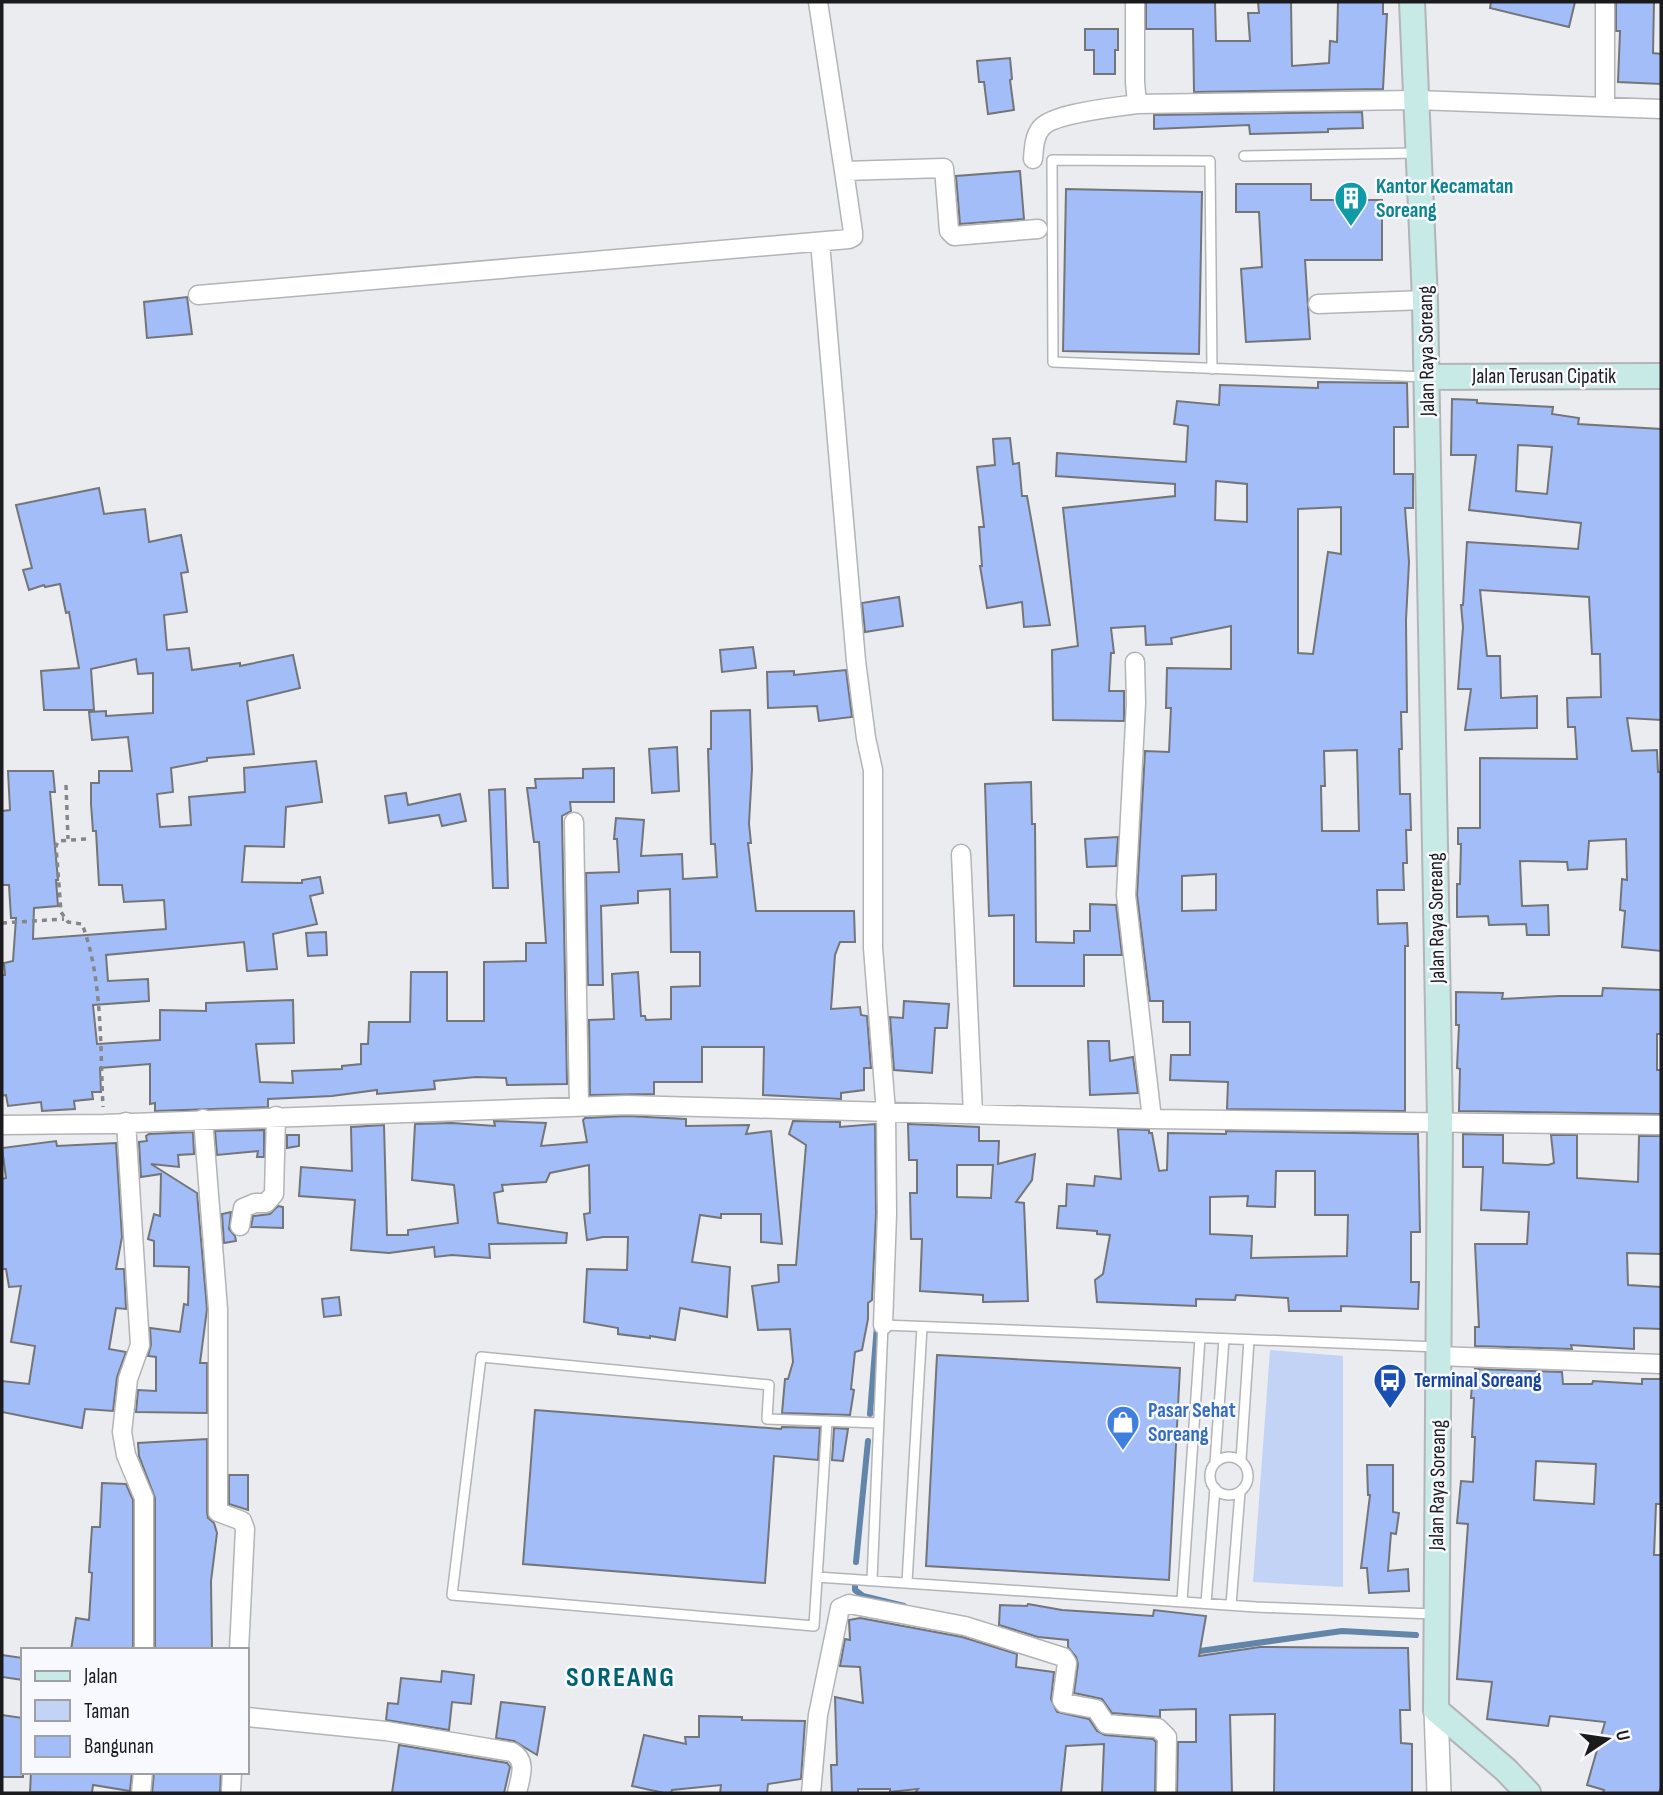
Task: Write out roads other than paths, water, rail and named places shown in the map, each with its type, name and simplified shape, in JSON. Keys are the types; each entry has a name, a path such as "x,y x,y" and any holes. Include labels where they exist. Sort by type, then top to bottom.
{"main road":[{"name":"Jalan Raya Soreang","path":"1412,2 1427,377 1440,1121 1436,1710"},
{"name":"Jalan Terusan Cipatik","path":"1427,377 1661,376"},
{"path":"1436,1710 1494,1759 1528,1793"}],"street":[{"path":"198,295 853,237 818,2"},
{"path":"1135,2 1137,104"},
{"path":"1605,2 1605,107"},
{"path":"1033,159 1034,143 1041,127 1049,121 1092,110 1137,104 1416,100 1661,109"},
{"path":"844,171 944,168 948,231 954,236 1038,229"},
{"path":"820,242 856,661 873,770 873,948 886,1112 887,1214 883,1325"},
{"path":"1318,304 1425,300"},
{"path":"1135,662 1136,704 1126,895 1152,1119"},
{"path":"575,822 579,1107"},
{"path":"961,854 973,1114"},
{"path":"2,1125 104,1124 627,1105 1152,1119 1661,1125"},
{"path":"240,1226 243,1208 255,1203 266,1203 274,1194 276,1116"},
{"path":"203,1119 218,1309 218,1512 242,1521 245,1529 239,1648"},
{"path":"126,1122 140,1345 128,1379 122,1432 126,1455 144,1499 144,1648"},
{"path":"1438,1352 1661,1364"},
{"path":"811,1793 818,1715 839,1608 845,1604 965,1626 1063,1657 1067,1663 1062,1700 1064,1703 1096,1709 1106,1724 1158,1728 1163,1731 1167,1737 1166,1793"},
{"path":"1436,1710 1439,1793"},
{"path":"248,1717 386,1731 512,1752 518,1755 523,1766 517,1793"},
{"path":"141,1793 143,1774"}],"lane":[{"path":"1244,156 1419,153"},
{"path":"1212,369 1210,161 1052,160 1053,362 1212,369 1427,377"},
{"path":"872,1580 883,1325 1249,1340 1438,1352"},
{"path":"907,1582 922,1327"},
{"path":"1182,1601 1200,1338"},
{"path":"1215,1462 1232,1456 1241,1460 1247,1467 1247,1485 1240,1492 1222,1494 1211,1480 1215,1462 1224,1339"},
{"path":"1241,1460 1249,1340"},
{"path":"827,1421 814,1626 452,1595 481,1357 769,1385 767,1419 827,1421 878,1423"},
{"path":"1206,1603 1215,1488"},
{"path":"1231,1605 1240,1492"},
{"path":"817,1577 1231,1605 1435,1614"}],"waterway":[{"path":"870,1414 877,1325"},
{"path":"856,1562 868,1441"},
{"path":"855,1584 855,1590 863,1596 904,1606"},
{"path":"1193,1652 1342,1631 1416,1635"}],"place":[{"name":"Kantor Kecamatan Soreang","path":"1351,228"},
{"name":"Terminal Soreang","path":"1390,1410"},
{"name":"Pasar Sehat Soreang","path":"1123,1452"}],"district":[{"name":"SOREANG","path":"621,1676"}]}
